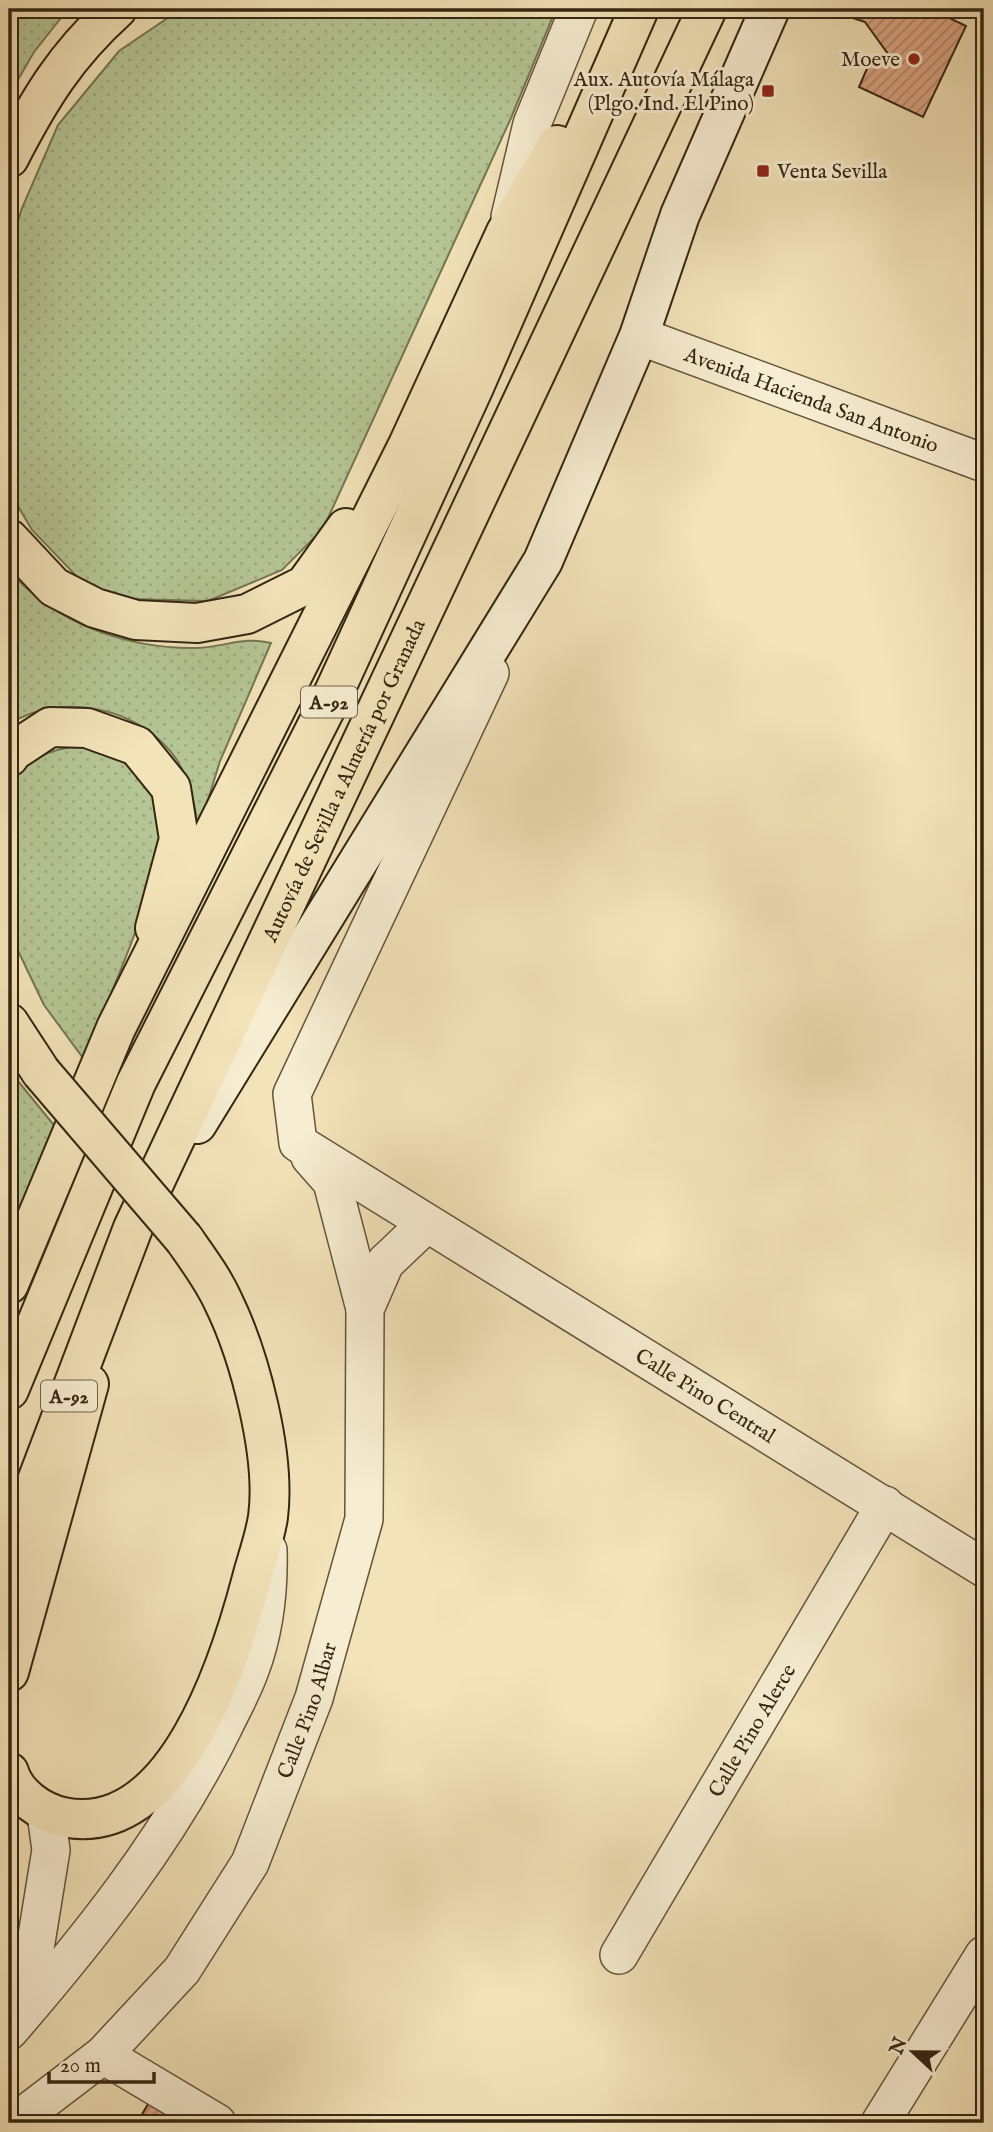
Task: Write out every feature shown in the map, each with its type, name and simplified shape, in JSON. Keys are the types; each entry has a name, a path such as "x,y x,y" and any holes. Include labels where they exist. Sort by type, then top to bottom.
{"main road":[{"path":"9,158 44,91 94,30 117,9"},
{"path":"116,1028 408,445 506,232 638,9"},
{"name":"A-92","path":"9,1391 136,1083 335,690 474,387 638,9"},
{"name":"Autovía de Sevilla a Almería por Granada","path":"9,1565 29,1502 133,1228 707,9"},
{"path":"9,539 54,587 95,608 136,620 197,623 247,614 304,585 408,445"},
{"path":"9,757 12,752 50,727 88,728 137,746 171,788 178,839 162,909 116,1028 9,1284"},
{"path":"9,1023 41,1072 184,1239 224,1302 253,1381 267,1466 268,1517 237,1634 216,1687 174,1764 125,1808 99,1818 70,1819 46,1813 25,1797 9,1772"},
{"path":"9,1672 133,1228"}],"street":[{"path":"506,232 533,124 579,9"},
{"path":"365,1309 332,1182 298,1143 292,1094 543,561 639,336 680,215 770,9"},
{"name":"Avenida Hacienda San Antonio","path":"639,336 984,463"},
{"path":"133,1228 543,561"},
{"name":"Calle Pino Central","path":"298,1143 984,1568"},
{"name":"Calle Pino Albar","path":"14,2123 103,2055 182,1970 250,1863 314,1698 364,1519 365,1309 385,1262 426,1224"},
{"name":"Calle Pino Alerce","path":"618,1955 886,1505"},
{"path":"9,2031 64,1967 153,1850 202,1770 251,1670 268,1588 268,1517"},
{"path":"9,2026 32,1967 51,1850 46,1813"},
{"path":"880,2123 984,1955"},
{"path":"103,2055 217,2123"}],"green space":[{"path":"9,9 68,9 34,52 9,95"},
{"path":"181,9 556,9 511,118 323,529 282,570 208,601 129,599 84,584 32,530 9,491 9,251 22,208 58,125 119,51"},
{"path":"9,570 27,589 48,605 94,630 119,638 145,644 197,648 234,642 271,643 220,761 198,832 192,795 182,768 162,742 143,727 99,710 76,707 53,708 30,714 9,724"},
{"path":"82,746 127,764 145,779 157,801 160,826 157,857 136,930 83,1058 44,1005 9,932 9,782 41,756 60,749"},
{"path":"9,1070 57,1129 9,1236"}],"building":[{"name":"Moeve","path":"826,9 931,9 966,26 923,117 859,87 869,64 888,54 865,22"},
{"path":"151,2099 189,2123 137,2123"}],"place":[{"name":"Moeve","path":"914,59"},
{"name":"Aux. Autovía Málaga (Plgo. Ind. El Pino)","path":"768,91"},
{"name":"Venta Sevilla","path":"763,171"}]}
